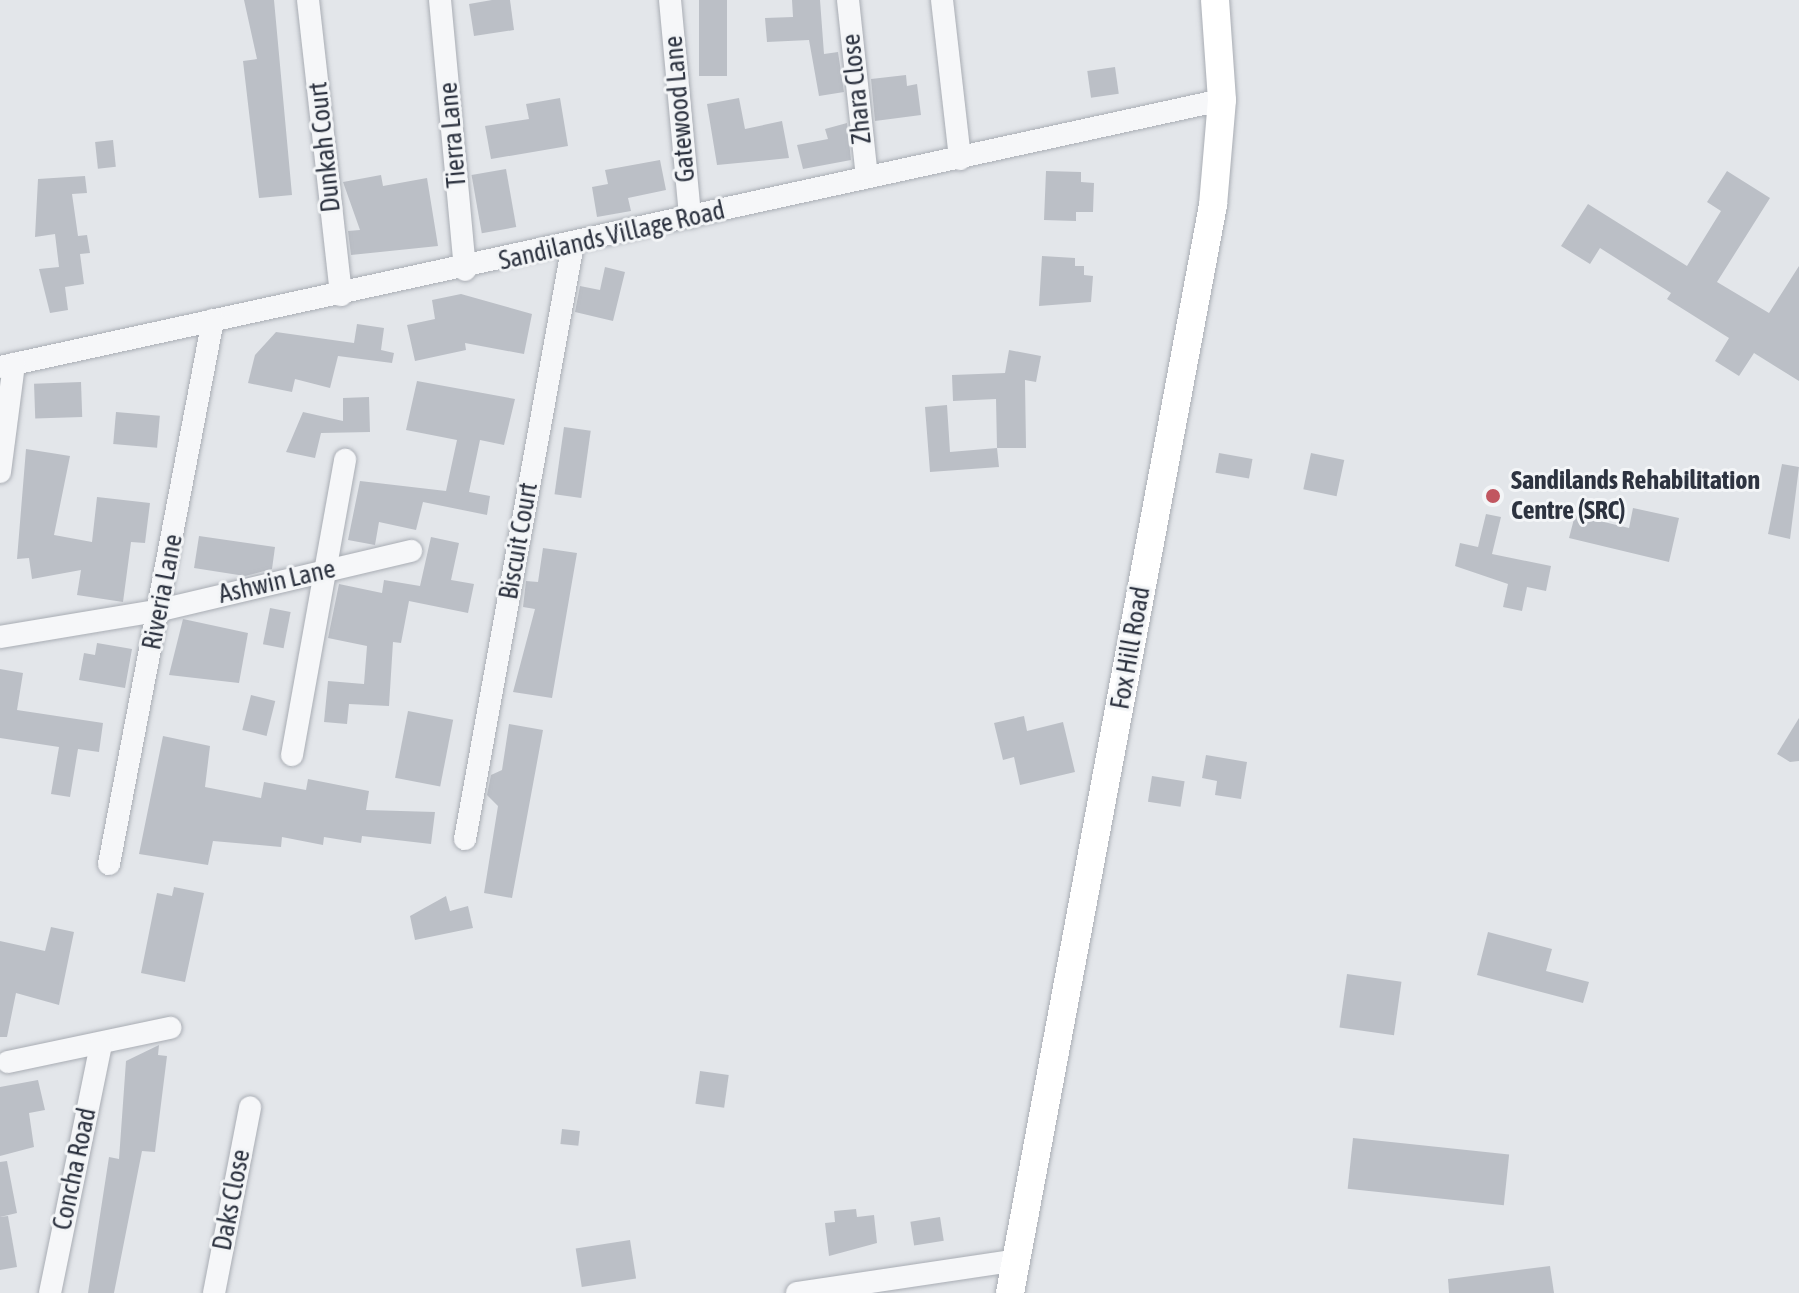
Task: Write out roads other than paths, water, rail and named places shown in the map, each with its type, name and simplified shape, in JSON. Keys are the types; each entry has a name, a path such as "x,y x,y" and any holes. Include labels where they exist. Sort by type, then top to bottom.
{"main road":[{"name":"Fox Hill Road","path":"1010,1293 1213,205 1222,100 1215,0"}],"street":[{"name":"Dunkah Court","path":"308,0 341,295"},
{"name":"Tierra Lane","path":"440,0 465,270"},
{"name":"Gatewood Lane","path":"670,0 690,217"},
{"name":"Zhara Close","path":"848,0 867,177"},
{"path":"942,0 960,159"},
{"name":"Sandilands Village Road","path":"7,365 465,270 867,177 1222,100"},
{"name":"Biscuit Court","path":"465,839 573,244"},
{"name":"Riveria Lane","path":"109,864 161,610 213,320"},
{"path":"0,472 7,365"},
{"path":"292,755 345,460"},
{"name":"Ashwin Lane","path":"0,637 161,610 411,551"},
{"path":"8,1062 101,1045 170,1028"},
{"name":"Concha Road","path":"50,1293 101,1045"},
{"name":"Daks Close","path":"214,1293 250,1107"},
{"path":"797,1293 1017,1260"}],"place":[{"name":"Sandilands Rehabilitation Centre (SRC)","path":"1493,496"}]}
